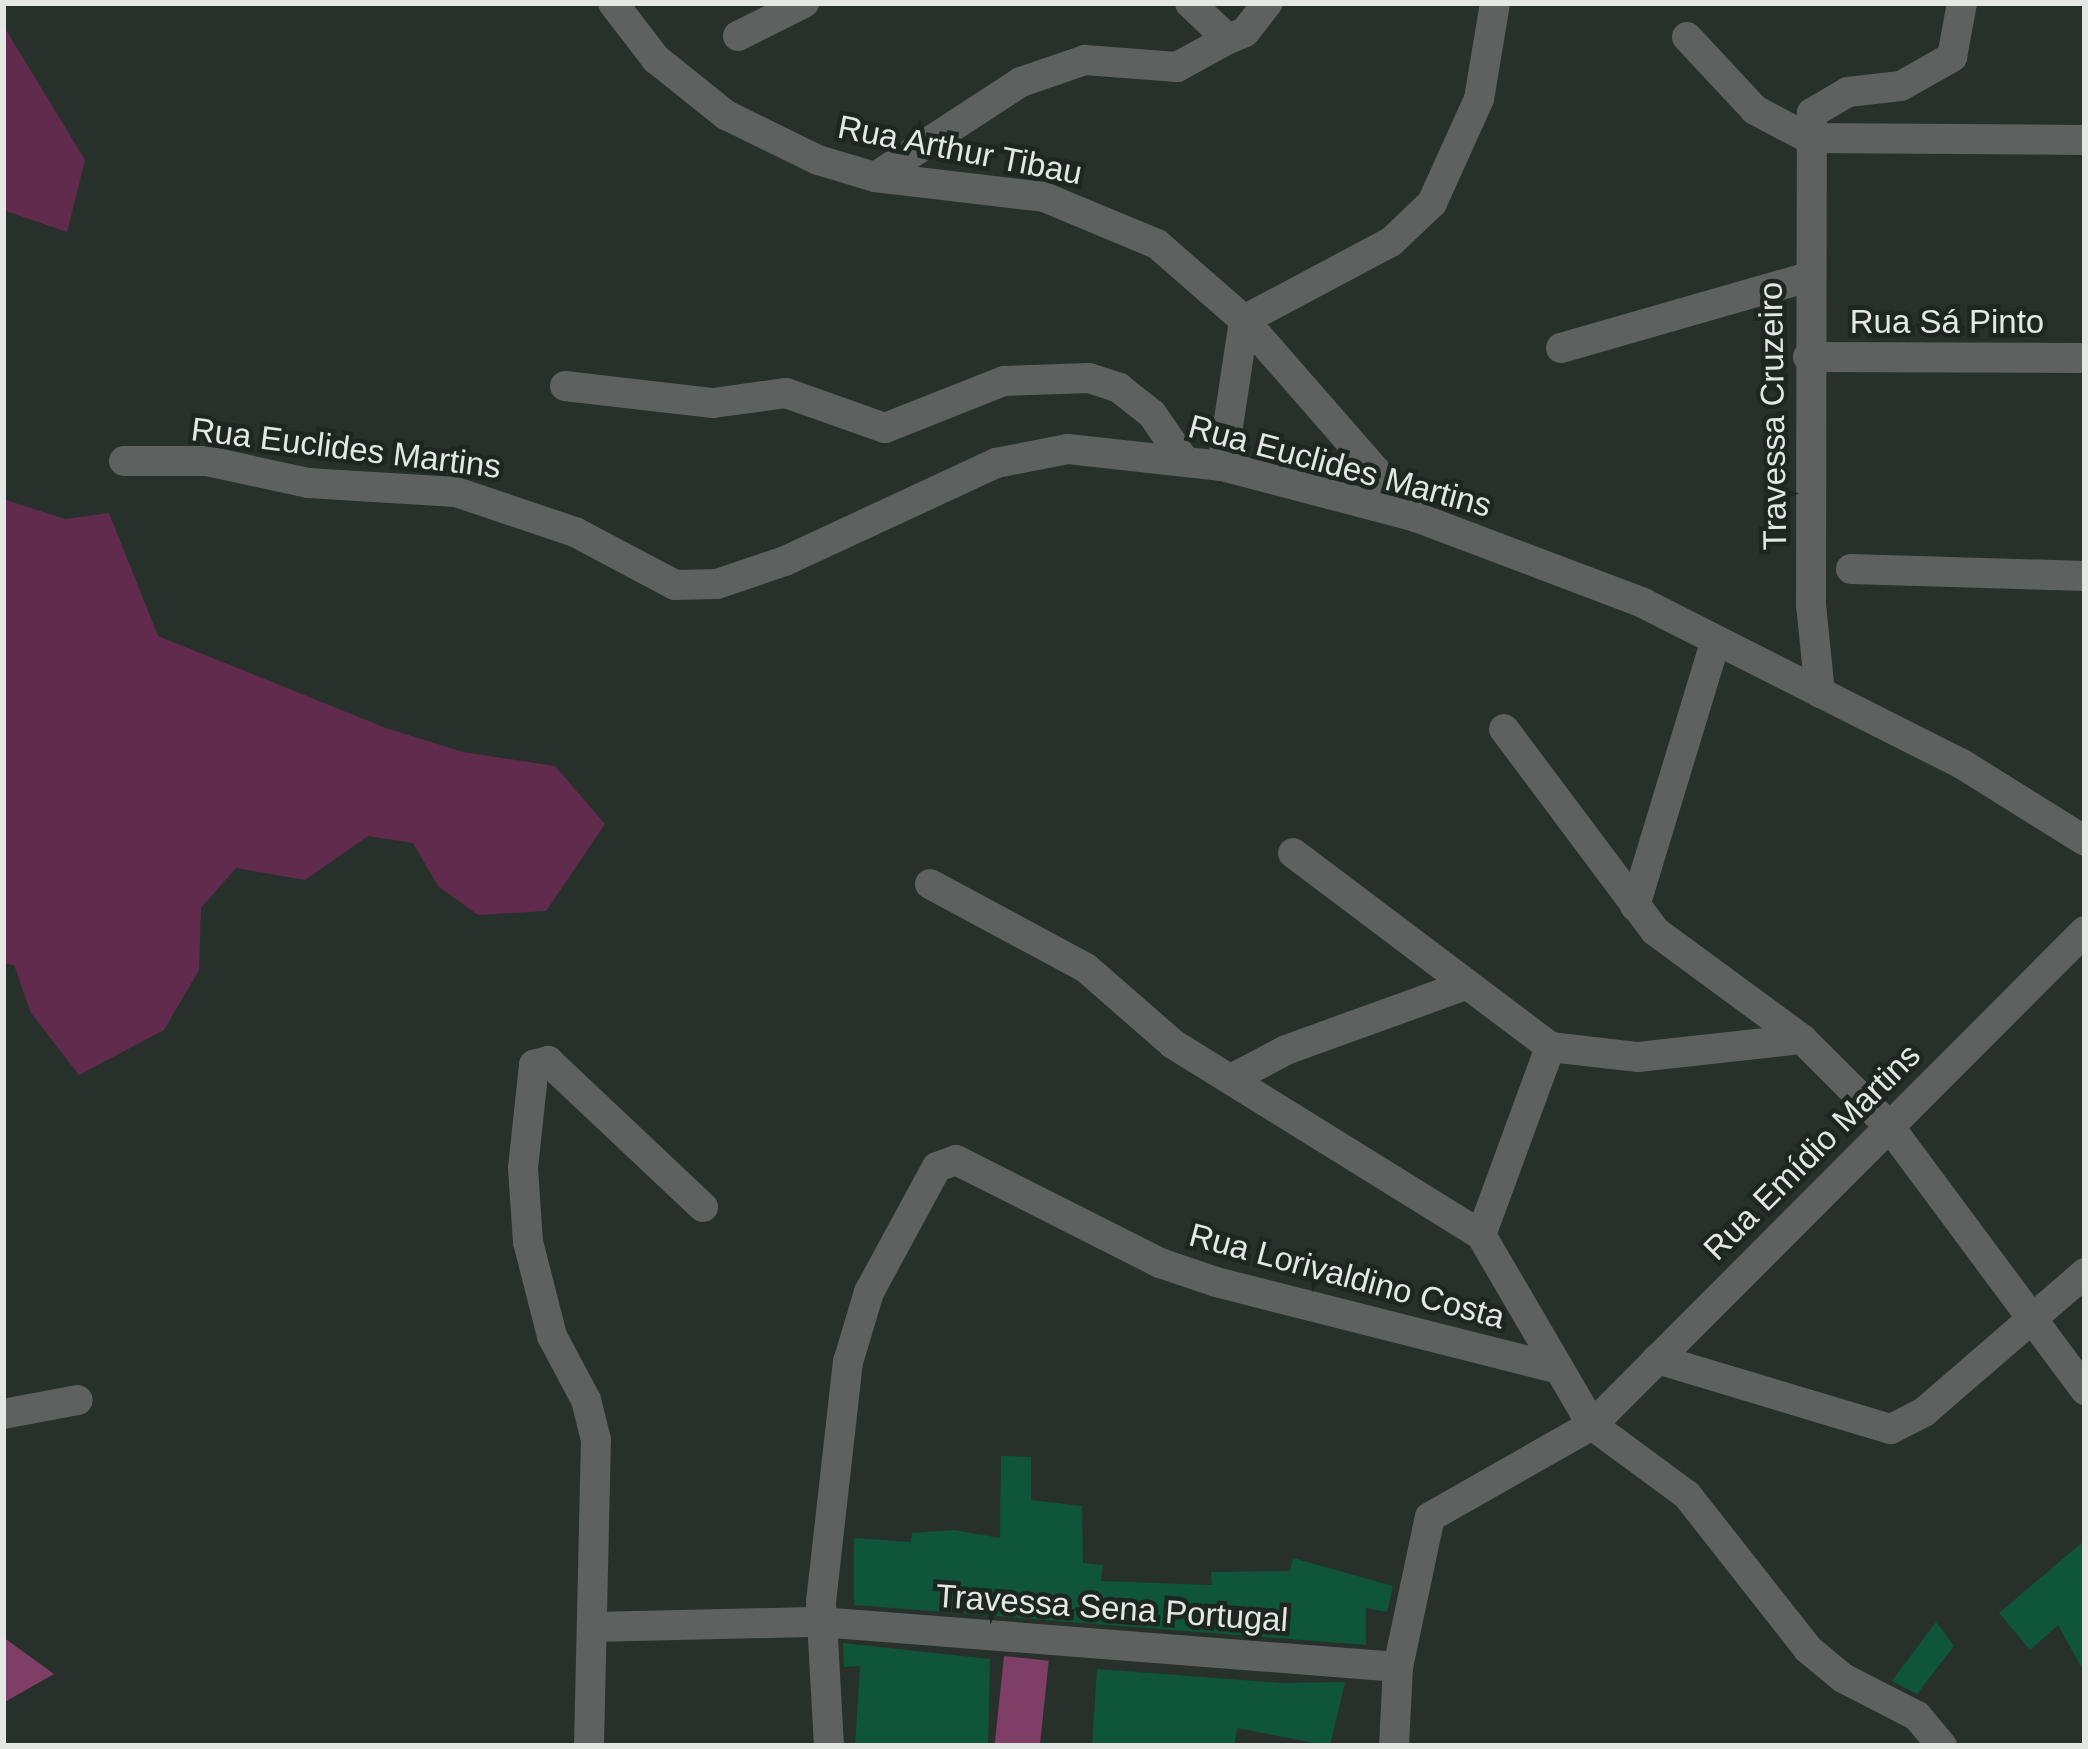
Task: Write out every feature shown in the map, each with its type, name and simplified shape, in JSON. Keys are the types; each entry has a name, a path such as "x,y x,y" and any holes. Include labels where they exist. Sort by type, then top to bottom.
{"street":[{"name":"Rua Arthur Tibau","path":"613,3 656,59 726,115 818,160 875,177 1044,197 1101,214 1156,244 1244,320 1416,517"},
{"path":"738,36 804,3"},
{"path":"1190,3 1228,39"},
{"path":"875,177 1035,76 1085,60 1177,67 1245,32 1268,3"},
{"path":"1222,466 1244,320 1390,242 1432,203 1479,98 1495,3"},
{"path":"1808,138 1812,113 1827,99 1901,86 1952,56 1962,3"},
{"path":"1687,38 1755,110 1808,138 2085,140"},
{"name":"Travessa Cruzeiro","path":"1808,138 1808,357 1820,693"},
{"path":"1561,348 1808,277"},
{"name":"Rua Sá Pinto","path":"1808,357 2085,358"},
{"path":"565,386 713,403 786,393 885,428 1004,381 1089,379 1119,388 1152,414 1183,459"},
{"name":"Rua Euclides Martins","path":"124,461 208,461 308,483 456,492 575,532 675,585 717,584 785,562 996,463 1068,449 1222,466 1416,517 1643,603 1962,764 2085,841"},
{"path":"1851,569 2085,576"},
{"path":"1635,906 1716,640"},
{"path":"1504,729 1635,906 1705,974 1802,1039 1889,1126 2085,1390"},
{"path":"1293,853 1550,1047 1638,1058 1802,1039"},
{"path":"930,884 1086,968 1173,1045 1481,1235 1592,1425 1687,1495 1808,1648 1843,1678 1917,1716 1942,1746"},
{"name":"Rua Emídio Martins","path":"1394,1746 1398,1666 1430,1517 1592,1425 2085,931"},
{"path":"1233,1078 1286,1050 1466,985"},
{"path":"1481,1235 1550,1047"},
{"path":"589,1746 592,1418 552,1336 528,1242 523,1168 534,1065 548,1061 703,1207"},
{"name":"Rua Lorivaldino Costa","path":"820,1622 848,1362 869,1292 931,1174 956,1160 1216,1282 1556,1368"},
{"path":"1658,1360 1891,1429 1924,1412 2085,1273"},
{"path":"3,1414 78,1400"},
{"path":"820,1622 829,1746"},
{"name":"Travessa Sena Portugal","path":"592,1627 820,1622 1398,1666"}],"shaded area":[{"path":"3,25 85,160 67,232 3,210"},
{"path":"3,499 65,519 109,513 158,636 386,728 463,752 555,766 605,824 546,911 478,915 438,886 413,843 368,836 305,880 236,868 201,908 199,970 164,1030 79,1075 31,1013 14,965 3,963"},
{"path":"3,1637 54,1674 3,1703"},
{"path":"1004,1656 1049,1661 1040,1746 995,1746"}],"building":[{"path":"1001,1456 1031,1457 1031,1500 1082,1506 1083,1563 1103,1565 1101,1581 1212,1585 1211,1572 1290,1571 1293,1558 1393,1586 1387,1612 1366,1608 1366,1645 854,1605 854,1538 911,1542 912,1533 954,1530 1000,1538"},
{"path":"2085,1540 2085,1674 2058,1625 2030,1650 1999,1613"},
{"path":"1936,1622 1954,1646 1917,1694 1892,1681"},
{"path":"843,1643 990,1659 988,1746 855,1746 860,1666 844,1667"},
{"path":"1097,1669 1282,1683 1345,1682 1330,1746 1237,1728 1234,1746 1092,1746"}]}
